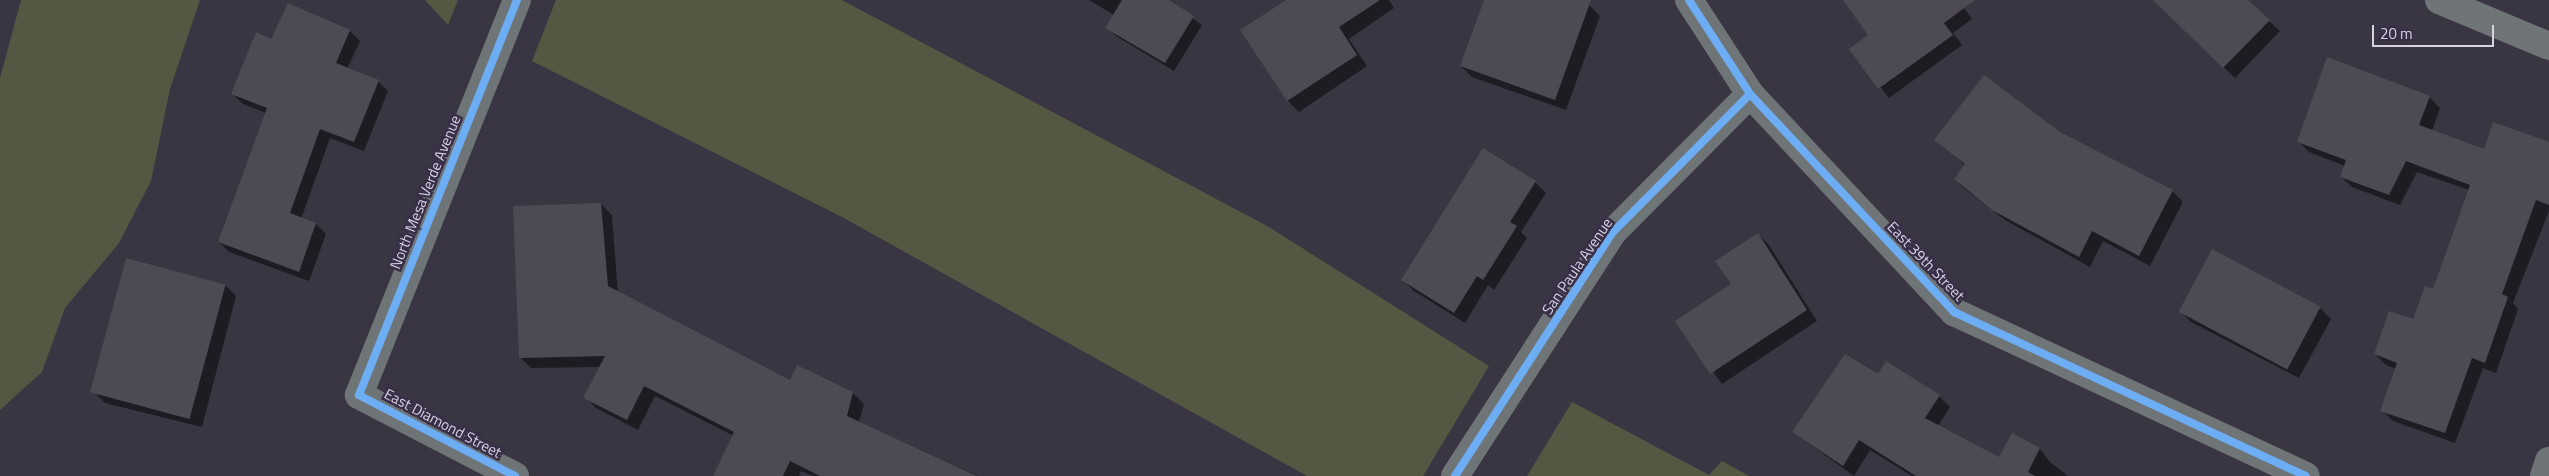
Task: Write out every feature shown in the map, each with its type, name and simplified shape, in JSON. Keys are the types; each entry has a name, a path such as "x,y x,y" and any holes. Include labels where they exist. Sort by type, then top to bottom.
{"street":[{"name":"North Mesa Verde Avenue","path":"359,394 517,0"},
{"name":"East 39th Street","path":"1689,0 1750,94 1954,312 2306,476"},
{"path":"2439,0 2549,46"},
{"name":"San Paula Avenue","path":"1455,476 1613,232 1750,94"},
{"name":"East Diamond Street","path":"359,394 515,476"},
{"path":"2544,476 2549,461"}],"green space":[{"path":"21,0 200,0 170,89 151,181 119,243 65,308 42,372 0,410 0,78"},
{"path":"425,0 458,0 448,25"},
{"path":"556,0 842,0 1269,227 1489,366 1423,476 1307,476 842,217 532,61"},
{"path":"1572,402 1709,475 1722,461 1749,476 1527,476"}],"building":[{"path":"1122,0 1169,0 1194,16 1165,63 1105,28"},
{"path":"1286,0 1380,0 1339,27 1357,55 1287,101 1240,30"},
{"path":"1484,0 1591,0 1555,100 1460,66"},
{"path":"1843,0 1975,0 1944,23 1953,35 1878,89 1849,49 1868,35"},
{"path":"2153,0 2248,0 2270,20 2223,68"},
{"path":"288,3 350,30 336,63 379,80 354,142 320,129 290,213 316,223 299,272 218,242 267,108 231,94 256,32 271,39"},
{"path":"2327,57 2430,96 2419,125 2484,149 2493,122 2549,142 2549,205 2536,200 2502,294 2508,297 2485,363 2472,358 2445,433 2380,411 2397,363 2374,354 2389,311 2413,319 2425,286 2433,289 2470,185 2406,161 2389,195 2340,177 2346,160 2297,142"},
{"path":"1984,75 2060,132 2173,190 2139,256 2092,231 2079,257 1992,210 1954,179 1965,164 1934,140"},
{"path":"1483,148 1536,181 1510,222 1517,226 1483,280 1477,276 1454,313 1401,280"},
{"path":"601,203 608,286 790,380 797,365 853,392 847,416 977,476 820,476 790,461 783,476 713,476 734,432 644,386 627,420 583,398 605,356 519,358 513,206"},
{"path":"1758,233 1807,310 1710,374 1675,321 1731,284 1715,261"},
{"path":"2212,249 2321,307 2287,369 2179,312"},
{"path":"126,258 225,285 190,419 90,392"},
{"path":"1845,354 1878,374 1886,361 1940,395 1925,418 1999,457 2012,433 2040,448 2028,472 2035,476 1916,476 1859,440 1843,466 1792,432"}],"cycle path":[{"path":"515,476 359,395 517,0"},
{"path":"1689,0 1750,94 1954,312 2306,476"},
{"path":"1455,476 1613,232 1750,94"}]}
